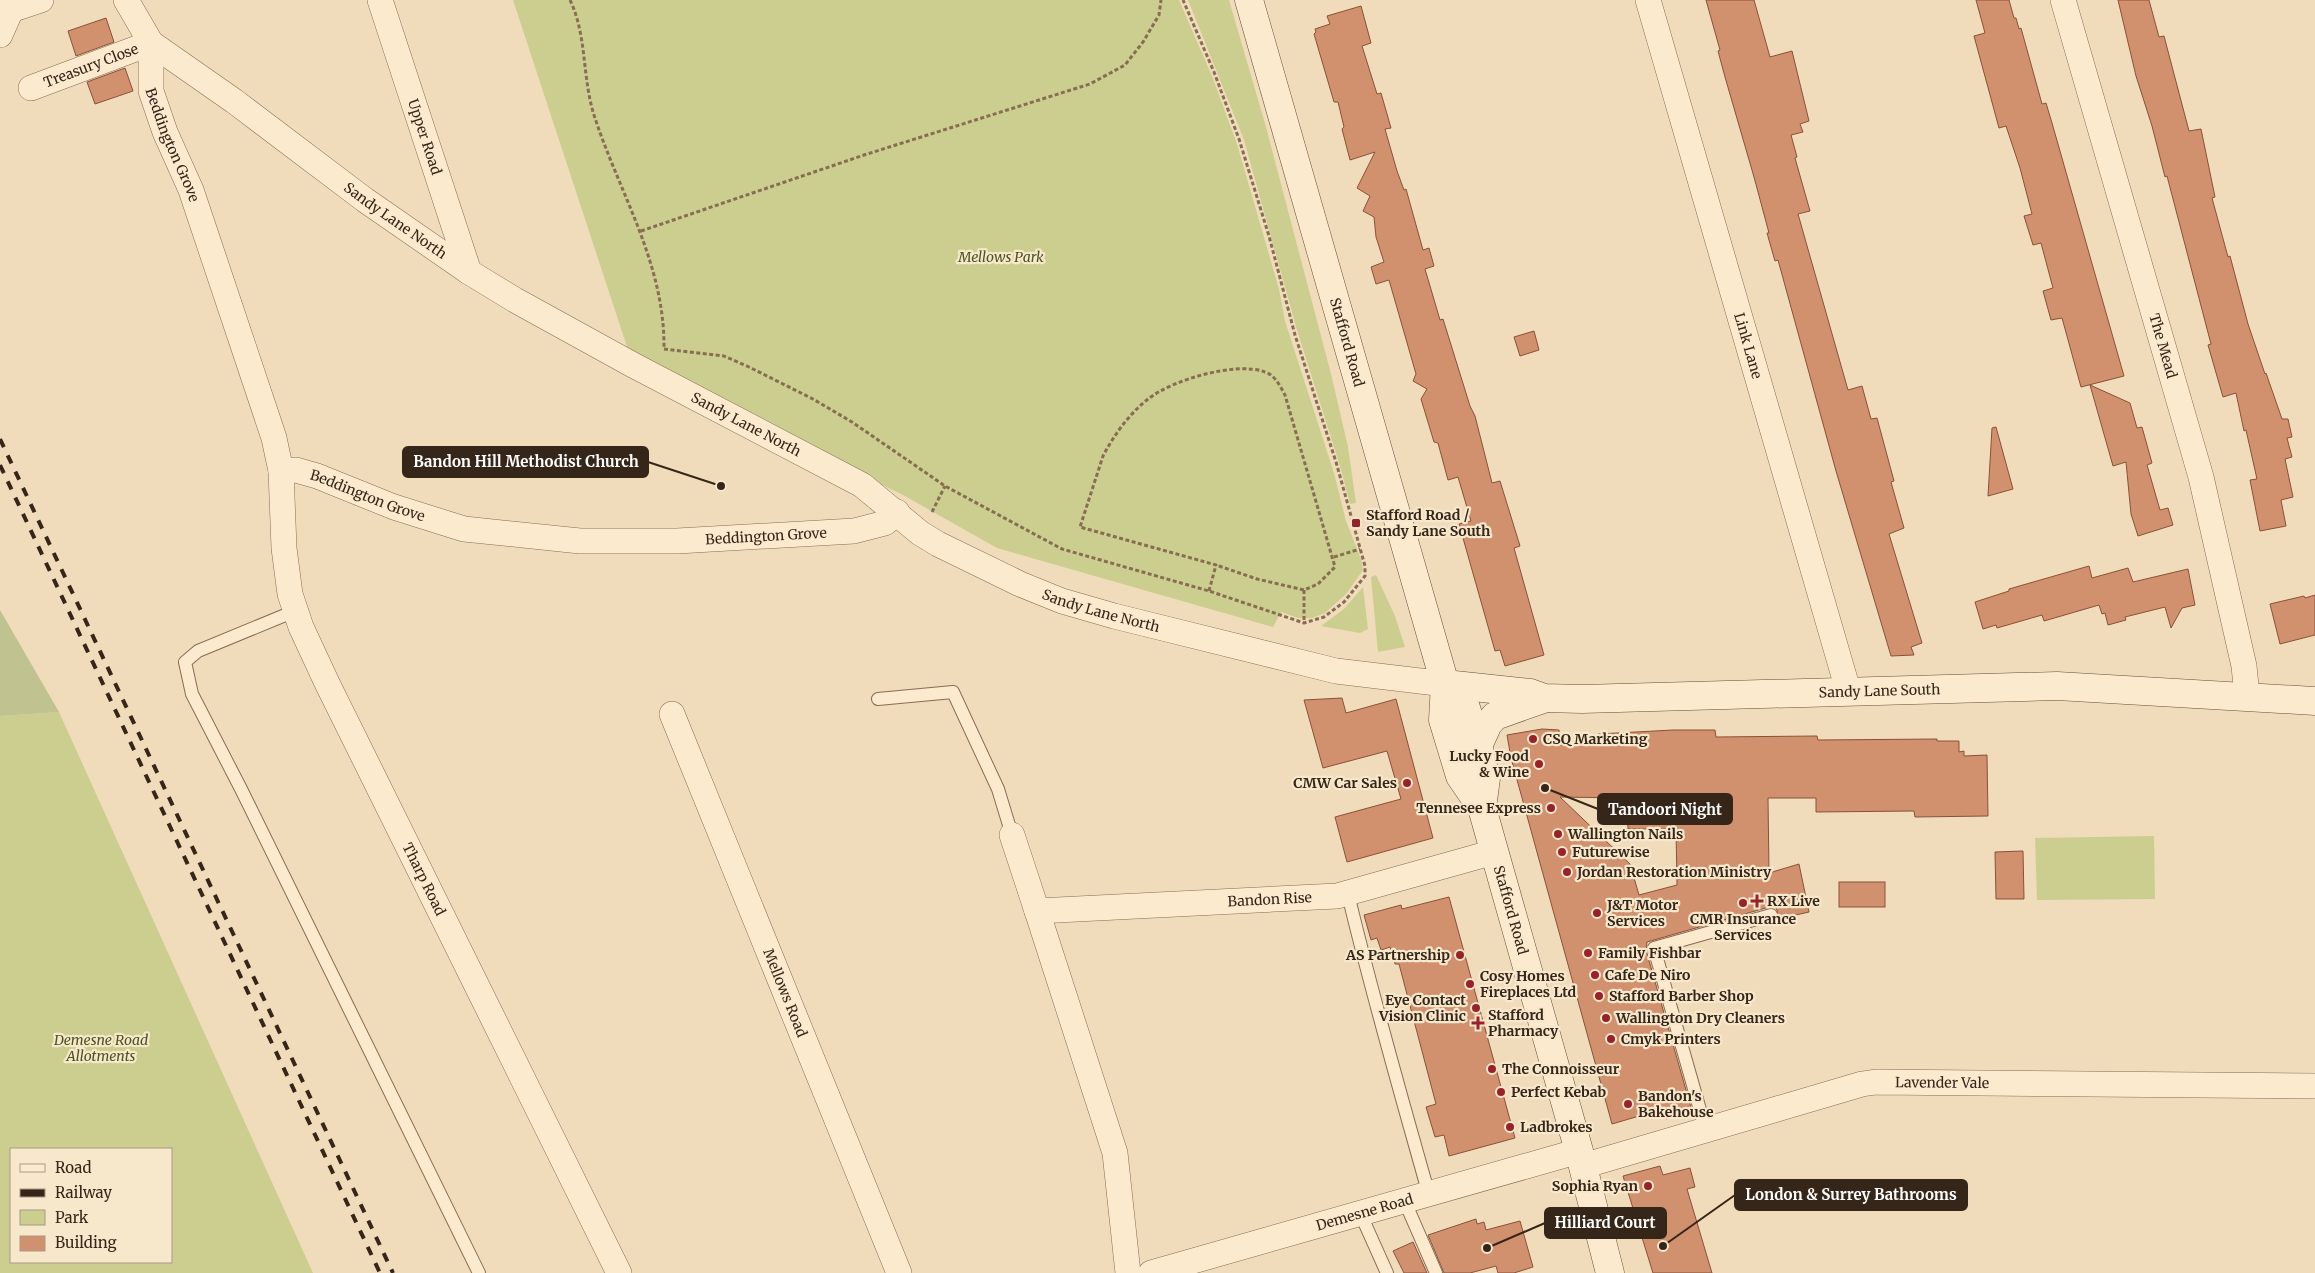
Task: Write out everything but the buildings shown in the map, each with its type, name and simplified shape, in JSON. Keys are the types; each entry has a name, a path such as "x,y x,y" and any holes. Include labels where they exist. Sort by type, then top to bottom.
{"main road":[{"name":"Stafford Road","path":"1249,0 1445,684 1443,720 1460,776 1482,808 1581,1158 1610,1273"},
{"name":"Stafford Road","path":"1445,684 1465,705 1478,746 1486,778 1482,808"},
{"name":"Sandy Lane South","path":"1445,684 1530,693 1544,698 1582,699 1848,690 2057,686 2315,701"},
{"path":"1478,746 1488,724 1495,716 1544,698"}],"street":[{"path":"0,35 9,5 41,0"},
{"name":"Sandy Lane North","path":"126,0 150,43 234,101 365,200 469,272 515,300 660,379 862,485 897,512 920,533 1020,584 1062,601 1284,660 1336,671 1445,684"},
{"name":"Upper Road","path":"380,0 469,272"},
{"name":"Link Lane","path":"1648,0 1848,690"},
{"name":"The Mead","path":"2063,0 2201,477 2240,647 2247,696"},
{"name":"Treasury Close","path":"31,88 150,43"},
{"name":"Beddington Grove","path":"150,43 151,90 166,132 191,190 274,438 282,471 296,470 317,476 394,507 464,529 580,541 678,542 854,531 885,523 897,512"},
{"name":"Tharp Road","path":"282,471 286,571 295,611 327,683 619,1273"},
{"name":"Mellows Road","path":"672,714 899,1273"},
{"path":"1012,835 1115,1153 1128,1273"},
{"name":"Bandon Rise","path":"1037,911 1315,898 1348,894 1494,852"},
{"name":"Lavender Vale","path":"1581,1158 1706,1131 1862,1084 1876,1082 2315,1086"},
{"name":"Demesne Road","path":"1151,1273 1429,1195 1581,1158"}],"lane":[{"path":"295,611 198,651 185,662 192,694 479,1273"},
{"path":"878,698 953,692 998,789 1012,835"},
{"path":"1348,894 1371,989 1429,1195"},
{"path":"1706,1131 1654,948 1771,914"},
{"path":"1405,1202 1436,1273"},
{"path":"1360,1215 1387,1273"}],"path":[{"path":"570,0 575,11 581,39 586,84 594,115 641,231 662,307 664,349 660,379"},
{"path":"641,231 864,154 1090,84 1125,65 1143,42 1159,15 1161,0"},
{"path":"664,349 724,356 813,399 852,422 945,486 1062,549 1208,591 1304,623 1324,617 1344,602 1366,576 1360,549 1336,462 1295,335 1269,236 1239,138 1214,72 1183,0"},
{"path":"1219,370 1267,372 1277,380 1285,395 1319,516 1334,557 1335,567 1328,575 1304,590 1216,565 1080,527 1103,456 1116,434 1149,399 1161,391 1219,370"},
{"path":"1334,557 1360,549"},
{"path":"1208,591 1216,565"},
{"path":"1304,590 1304,623"}],"green space":[{"name":"Mellows Park","path":"513,0 1179,0 1212,76 1237,144 1279,289 1285,321 1334,473 1346,521 1361,559 1363,570 1347,593 1325,613 1312,618 1298,618 1281,612 1273,627 997,548 903,495 633,365"},
{"path":"1188,0 1229,0 1266,127 1331,374 1348,447 1356,503 1350,504 1340,466 1297,330 1244,140"},
{"path":"1376,575 1395,616 1405,647 1378,652 1371,577"},
{"path":"1363,587 1368,629 1360,633 1321,626 1344,609"},
{"path":"0,610 59,712 0,716"},
{"name":"Demesne Road Allotments","path":"59,712 313,1273 0,1273 0,716"},
{"path":"2154,836 2155,899 2037,900 2035,838"}],"railway":[{"path":"0,439 393,1273"},
{"path":"0,465 380,1273"}],"place":[{"name":"Bandon Hill Methodist Church","path":"721,486"},
{"name":"Stafford Road / Sandy Lane South","path":"1356,523"},
{"name":"CSQ Marketing","path":"1533,739"},
{"name":"Lucky Food & Wine","path":"1539,764"},
{"name":"CMW Car Sales","path":"1407,783"},
{"name":"Tandoori Night","path":"1545,788"},
{"name":"Tennesee Express","path":"1551,808"},
{"name":"Wallington Nails","path":"1558,834"},
{"name":"Futurewise","path":"1562,852"},
{"name":"Jordan Restoration Ministry","path":"1567,872"},
{"name":"RX Live","path":"1757,901"},
{"name":"CMR Insurance Services","path":"1743,903"},
{"name":"J&T Motor Services","path":"1597,913"},
{"name":"Family Fishbar","path":"1588,953"},
{"name":"AS Partnership","path":"1460,955"},
{"name":"Cafe De Niro","path":"1595,975"},
{"name":"Cosy Homes Fireplaces Ltd","path":"1470,984"},
{"name":"Stafford Barber Shop","path":"1599,996"},
{"name":"Eye Contact Vision Clinic","path":"1476,1008"},
{"name":"Wallington Dry Cleaners","path":"1606,1018"},
{"name":"Stafford Pharmacy","path":"1478,1023"},
{"name":"Cmyk Printers","path":"1611,1039"},
{"name":"The Connoisseur","path":"1492,1069"},
{"name":"Perfect Kebab","path":"1501,1092"},
{"name":"Bandon's Bakehouse","path":"1628,1104"},
{"name":"Ladbrokes","path":"1510,1127"},
{"name":"Sophia Ryan","path":"1648,1186"},
{"name":"London & Surrey Bathrooms","path":"1663,1246"},
{"name":"Hilliard Court","path":"1487,1248"}]}
